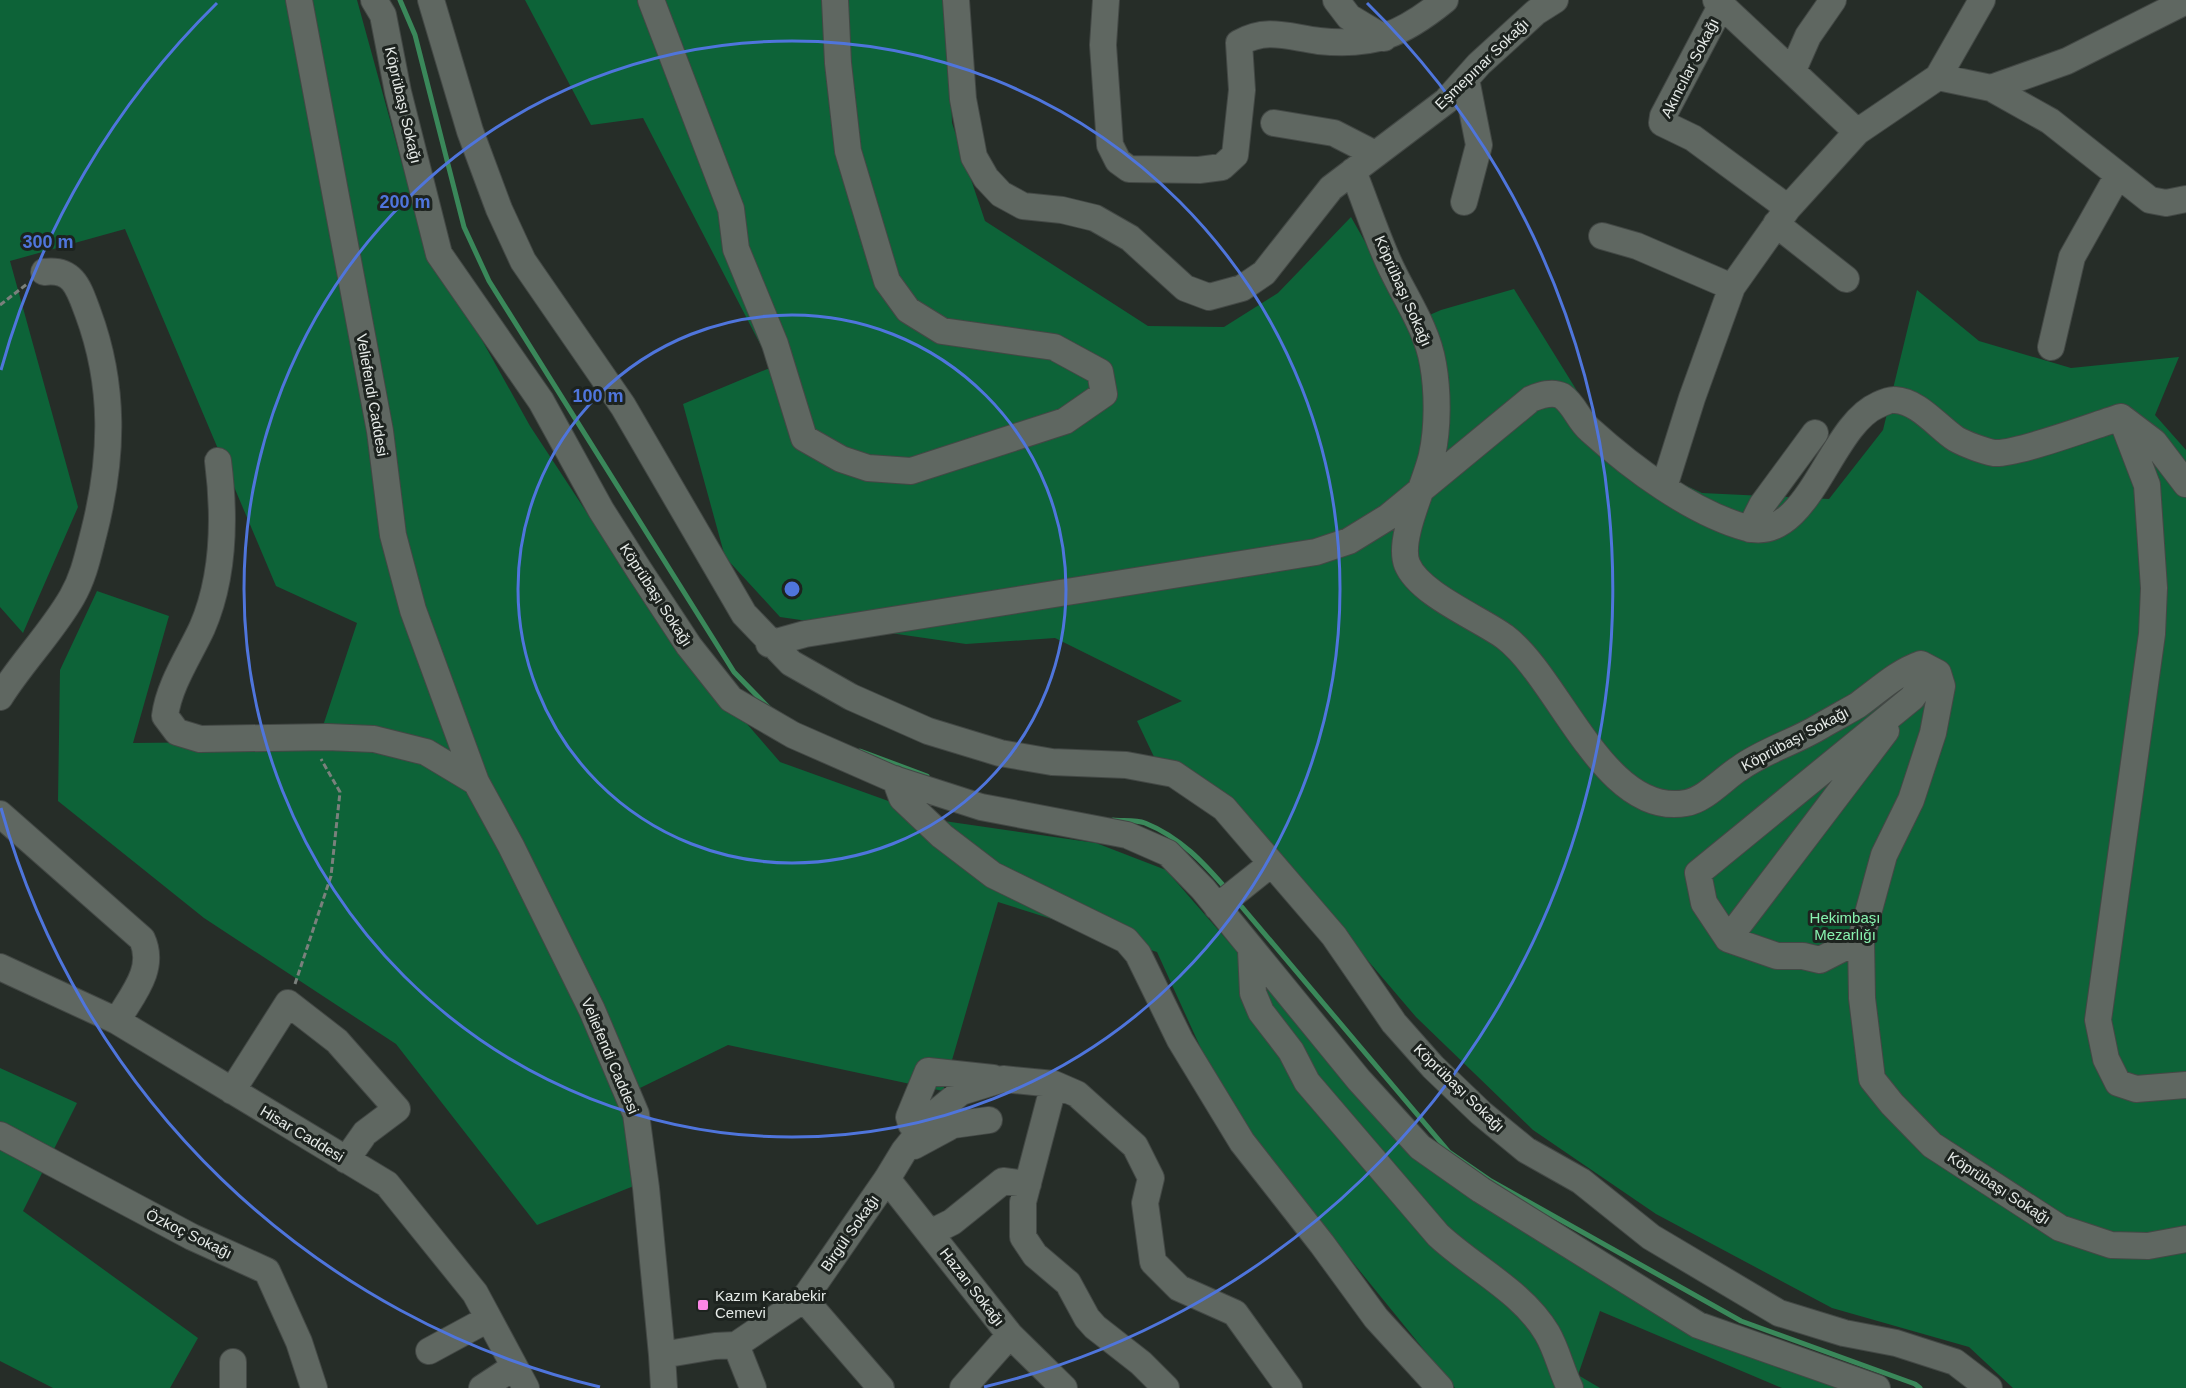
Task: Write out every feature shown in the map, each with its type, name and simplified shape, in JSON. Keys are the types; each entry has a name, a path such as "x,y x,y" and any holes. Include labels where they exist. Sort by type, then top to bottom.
{"street":[{"name":"Veliefendi Caddesi","path":"299,0 380,431 393,535 413,610 476,782 512,846 592,1010 636,1114 646,1188 662,1355"},
{"name":"Köprübaşı Sokağı","path":"374,0 383,15 398,92 439,254 541,401 602,510 689,646 731,699 793,735 895,779 981,807 1127,835 1168,853 1203,889 1222,903 1251,950 1359,1080 1420,1147 1481,1190 1698,1325 1877,1388"},
{"name":"Köprübaşı Sokağı","path":"431,0 470,131 499,209 523,261 623,406 744,614 770,644 791,663 851,697 928,731 1000,753 1052,762 1126,765 1174,774 1224,808 1264,869 1334,936 1394,1023 1480,1113 1526,1150 1581,1182 1651,1237 1779,1313 1844,1333 1896,1343 1955,1362 1989,1388"},
{"path":"651,0 730,210 736,249 775,344 804,438 841,459 868,468 911,471 1065,421 1104,394 1100,372 1054,347 942,331 908,310 887,281 848,151 838,63 835,0"},
{"name":"Eşmepınar Sokağı","path":"956,0 963,99 975,157 986,178 1001,194 1023,206 1062,210 1095,218 1130,238 1185,288 1209,297 1242,288 1264,273 1331,188 1446,101 1536,12 1555,0"},
{"path":"1106,0 1103,45 1110,145 1118,161 1129,169 1199,170 1222,167 1235,155 1242,90 1239,44 1254,34 1276,34 1321,41 1361,41 1384,38 1404,31 1445,0"},
{"path":"1336,0 1349,17 1384,38"},
{"path":"1793,70 1808,36 1833,0"},
{"path":"1664,487 1692,398 1732,287 1782,216 1857,132 1938,77 1982,0"},
{"path":"1990,88 2067,62 2186,1"},
{"path":"1719,3 1857,132"},
{"name":"Akıncılar Sokağı","path":"1719,3 1663,116 1662,123 1693,138 1782,216"},
{"path":"1938,77 1990,88 2050,121 2150,200 2166,203 2186,199"},
{"path":"1464,202 1479,145 1466,79"},
{"path":"1274,123 1334,133 1375,154"},
{"name":"Köprübaşı Sokağı","path":"1353,171 1388,261 1421,325 1433,363 1436,404 1432,454 1405,548 1407,564 1417,578 1433,592 1505,638 1527,657 1582,736 1632,792 1652,801 1670,805 1690,803 1741,766 1818,728 1859,704 1904,670 1921,664 1938,673 1942,686 1933,733 1911,800 1884,855 1861,939 1862,998 1872,1079 1892,1104 1932,1145 2060,1228 2111,1245 2148,1246 2186,1239"},
{"path":"2051,347 2072,257 2118,176"},
{"path":"1782,216 1846,279"},
{"path":"1602,236 1637,246 1732,287"},
{"path":"0,697 23,661 72,598 84,574 106,477 109,415 98,340 76,281 62,272 44,272"},
{"path":"770,644 805,634 1316,552 1349,542 1388,517 1531,399 1544,394 1557,394 1564,398 1574,407 1579,421 1608,447 1664,487 1716,518 1750,529 1777,526 1800,507 1860,416 1878,404 1895,399 1916,408 1958,440 1995,453 2036,444 2121,417"},
{"path":"2121,417 2154,442 2186,484"},
{"path":"2121,417 2147,485 2154,588 2152,634 2098,1020 2106,1059 2118,1083 2136,1089 2186,1085"},
{"path":"1750,529 1762,505 1815,433"},
{"path":"218,461 222,497 222,546 203,624 167,702 165,716 177,732 200,739 374,739 426,753 476,782"},
{"path":"1728,939 1932,670"},
{"path":"1861,939 1820,960 1803,956 1777,956 1728,939 1704,903 1698,873 1912,698"},
{"path":"895,779 902,798 942,836 993,875 1126,940 1138,954 1180,1040 1242,1142 1322,1244 1376,1318 1440,1388"},
{"path":"0,814 142,939 148,960 146,971 117,1021"},
{"path":"1222,903 1264,869"},
{"path":"1251,950 1253,993 1261,1012 1291,1051 1306,1082 1438,1235 1525,1305 1547,1333 1570,1388"},
{"name":"Hisar Caddesi","path":"0,967 117,1021 387,1184 475,1293 520,1377"},
{"path":"232,1092 288,1003 338,1041 397,1109 365,1133 346,1160"},
{"name":"Birgül Sokağı","path":"922,1130 911,1124 909,1117 928,1071 1054,1084 1077,1094 1135,1146 1151,1178 1145,1203 1153,1262 1179,1288 1235,1313 1289,1388"},
{"name":"Birgül Sokağı","path":"662,1355 715,1346 736,1345 804,1299 888,1179 904,1151 934,1114 961,1092 1003,1079"},
{"path":"1054,1084 1023,1202 1023,1237 1035,1255 1068,1283 1087,1318 1095,1327 1141,1363 1166,1388"},
{"path":"904,1151 953,1125 989,1120"},
{"name":"Özkoç Sokağı","path":"0,1135 192,1237 267,1271 299,1342 314,1388"},
{"name":"Hazan Sokağı","path":"888,1179 1010,1335 1064,1388"},
{"path":"930,1233 952,1222 1003,1182 1028,1184"},
{"path":"804,1299 880,1388"},
{"path":"429,1350 488,1319"},
{"path":"963,1388 1010,1335"},
{"path":"736,1345 753,1388"},
{"path":"662,1355 664,1388"},
{"path":"233,1362 233,1388"},
{"path":"482,1388 520,1377"}],"path":[{"path":"0,305 44,272"},
{"path":"288,1003 332,876 340,792 310,738"}],"green space":[{"path":"0,0 357,0 420,229 530,426 660,624 780,762 944,821 1096,843 1166,870 1294,1017 1527,1228 1778,1368 1869,1388 1782,1388 1600,1311 1578,1375 1600,1388 1455,1388 1229,1110 1157,952 998,902 943,1091 728,1045 640,1088 656,1177 537,1225 396,1044 204,918 58,801 60,670 97,591 169,616 133,743 318,741 357,623 276,586 125,229 10,261 78,507 23,633 0,607"},
{"name":"Hekimbaşı Mezarlığı","path":"525,0 948,0 952,123 985,221 1148,326 1224,327 1278,293 1351,217 1411,323 1441,310 1514,289 1600,428 1657,472 1702,493 1829,499 1883,430 1917,290 1979,341 2071,368 2179,357 2155,415 2186,450 2186,1388 2013,1388 1969,1347 1832,1308 1656,1214 1533,1130 1416,1017 1346,935 1155,759 1137,721 1182,701 1055,638 966,644 780,617 725,557 683,404 772,367 643,118 591,125"},
{"path":"0,1068 77,1103 23,1211 198,1338 170,1388 53,1388 0,1361"}],"waterway":[{"path":"400,0 415,35 464,227 489,281 734,672 770,709"},
{"path":"860,751 927,776"},
{"path":"1113,820 1145,823 1158,829 1180,843 1228,891"},
{"path":"1236,900 1449,1152 1491,1181 1741,1321 1915,1384 1920,1388"}],"place":[{"name":"Kazım Karabekir Cemevi","path":"703,1305"}]}
